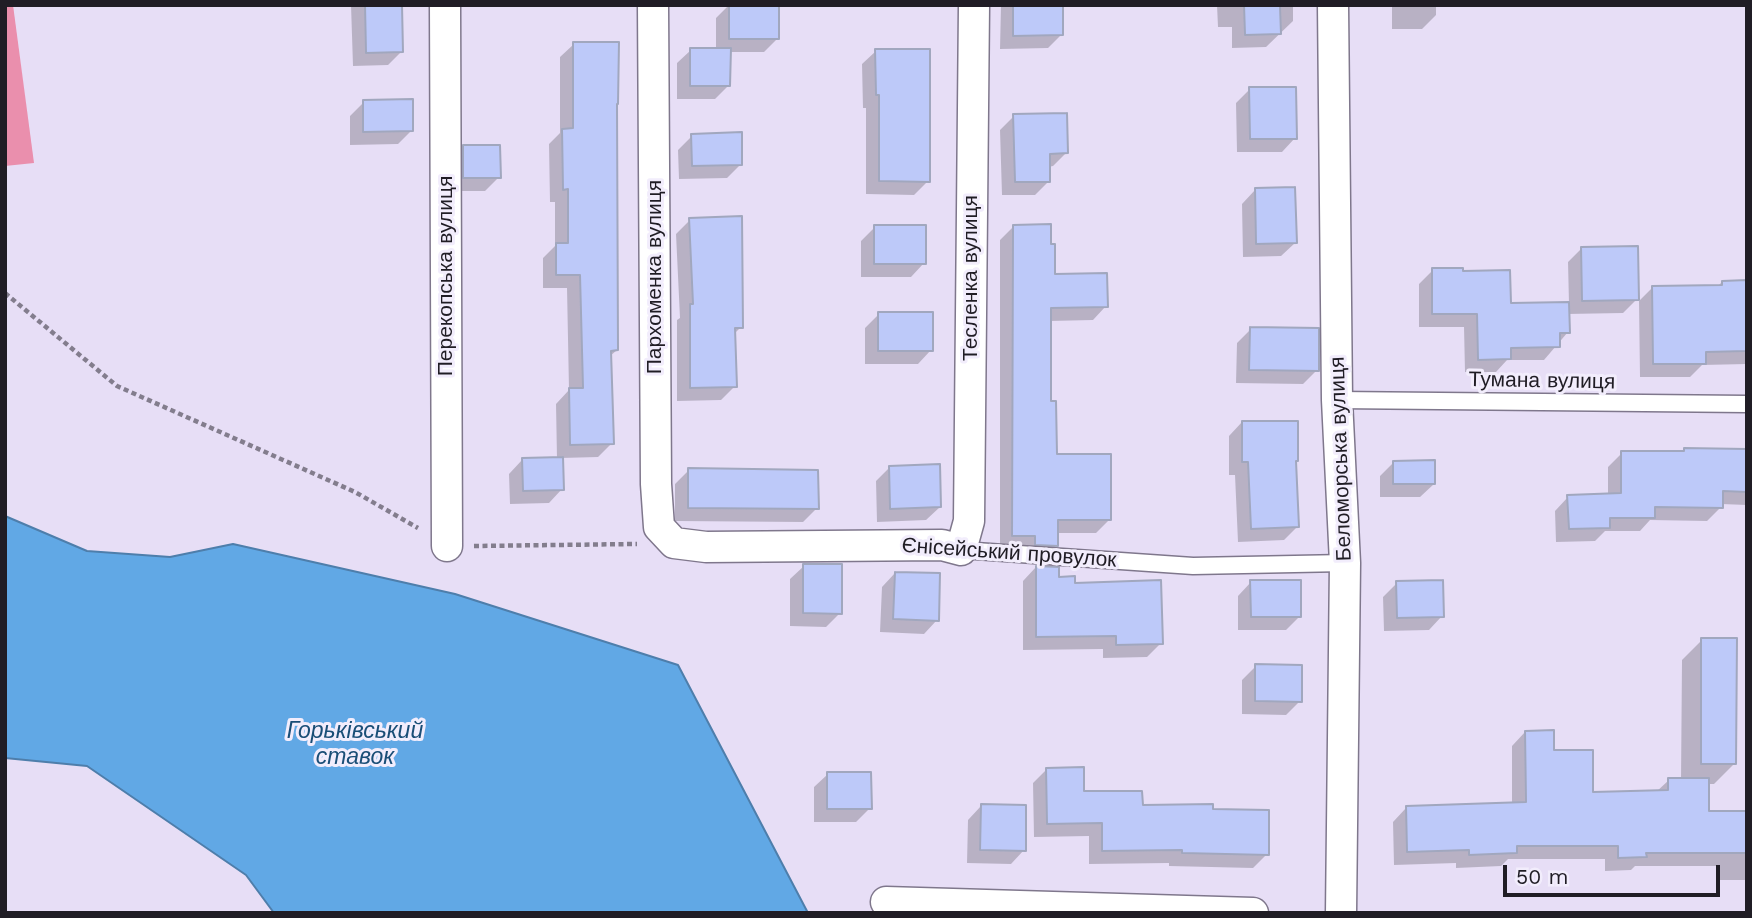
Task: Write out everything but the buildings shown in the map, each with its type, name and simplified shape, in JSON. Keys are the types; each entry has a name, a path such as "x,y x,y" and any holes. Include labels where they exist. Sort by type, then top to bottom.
{"street":[{"name":"Перекопська вулиця","path":"444,5 447,546"},
{"name":"Пархоменка вулиця","path":"653,5 656,484 659,527 674,543"},
{"name":"Тесленка вулиця","path":"961,550 969,520 974,5"},
{"name":"Беломорська вулиця","path":"1333,5 1337,400 1345,563 1341,913"},
{"name":"Єнісейський провулок","path":"674,543 706,547 942,545 961,550"},
{"path":"886,902 1254,913"}],"lane":[{"name":"Тумана вулиця","path":"1337,400 1747,404"},
{"name":"Єнісейський провулок","path":"961,550 1193,566 1345,563"}],"path":[{"path":"5,293 117,386 355,492 447,546 674,543"}],"shaded area":[{"path":"5,5 13,5 34,163 5,166"}],"water":[{"name":"Горьківський ставок","path":"5,516 87,551 170,557 233,544 455,594 678,665 808,913 274,913 246,875 87,766 5,758"}]}
